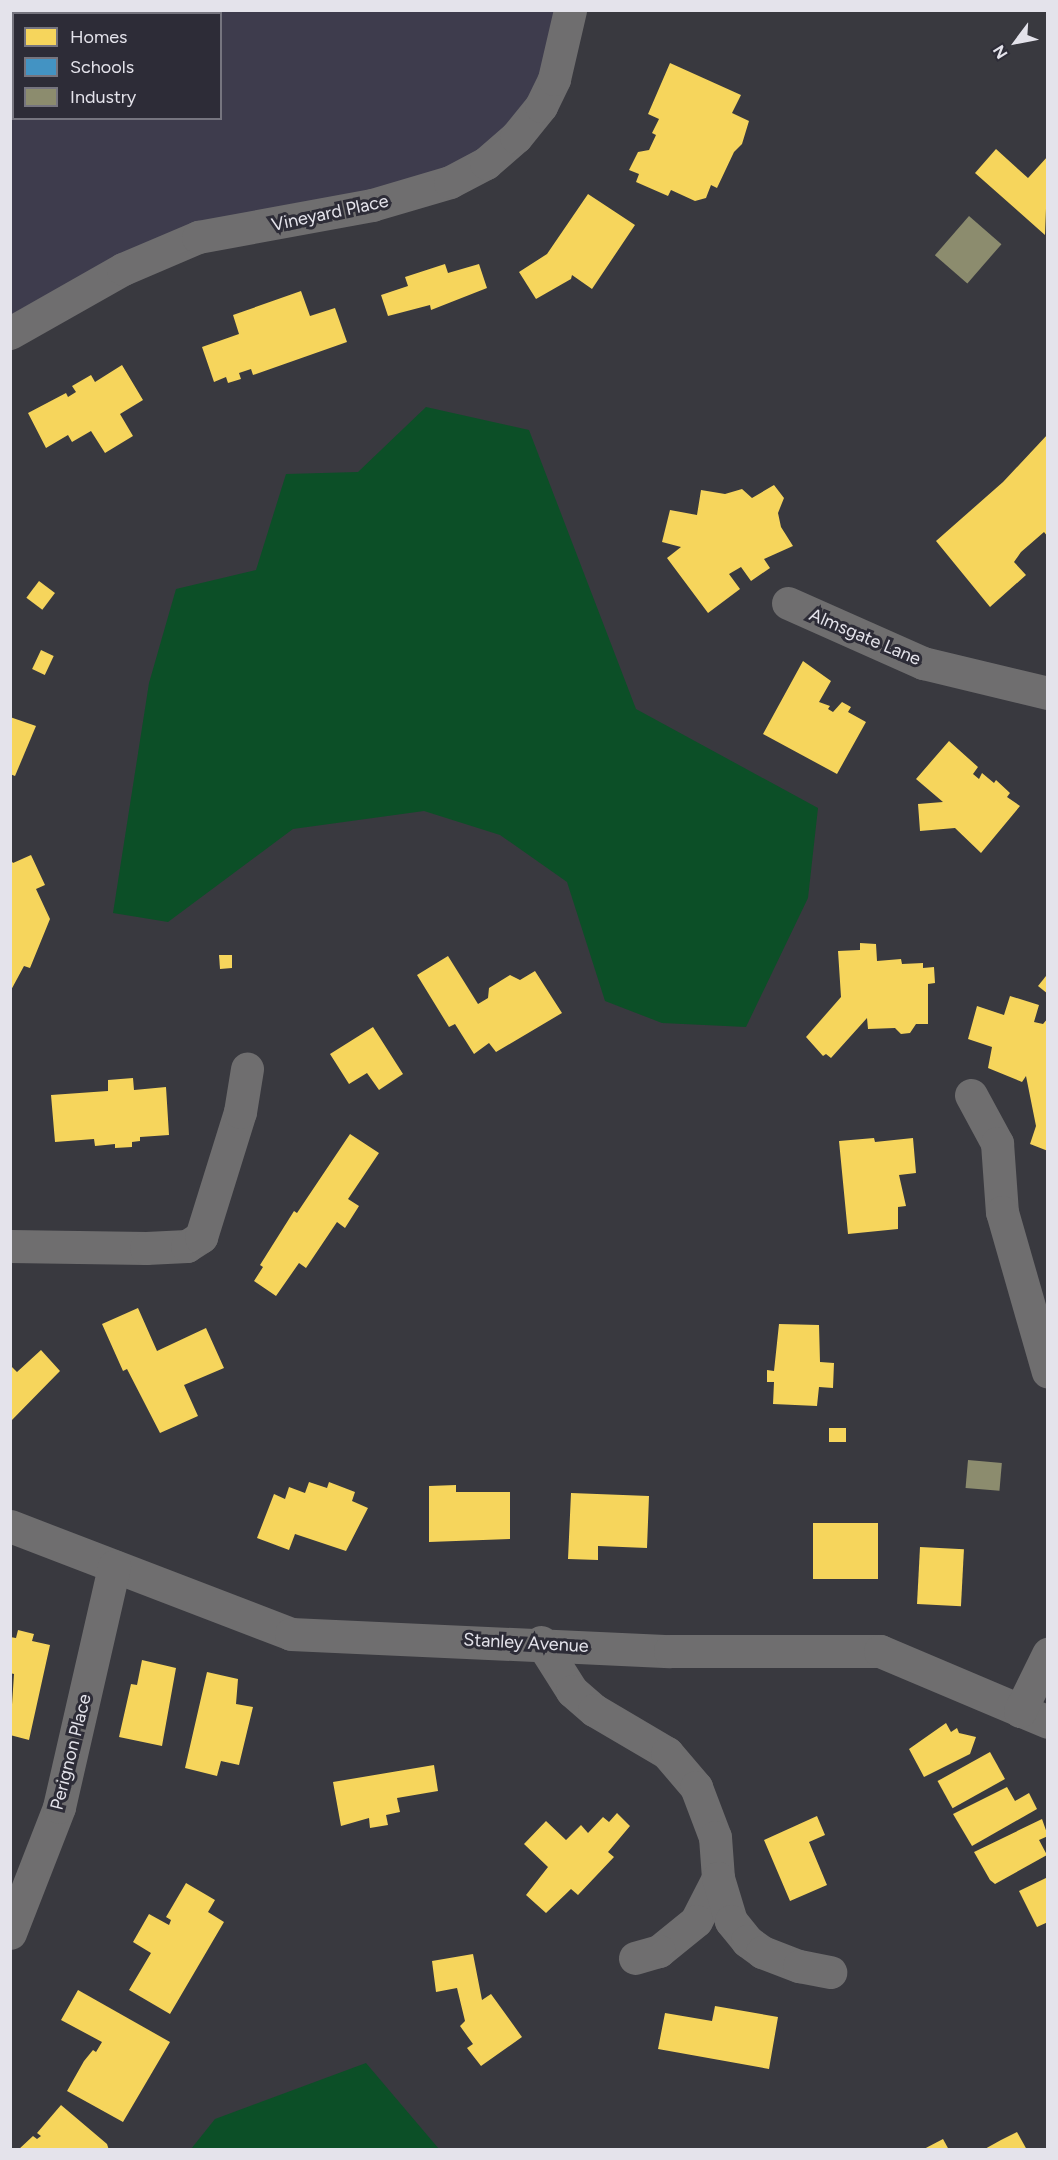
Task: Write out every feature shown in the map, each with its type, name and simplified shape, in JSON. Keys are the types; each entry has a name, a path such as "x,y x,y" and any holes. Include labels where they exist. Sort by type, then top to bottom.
{"street":[{"name":"Vineyard Place","path":"10,333 123,269 198,237 372,205 450,182 486,163 516,137 541,106 554,79 570,10"},
{"name":"Almsgate Lane","path":"788,603 923,663 1047,693"},
{"path":"10,1246 146,1248 187,1246 201,1237 240,1112 247,1069"},
{"path":"971,1095 997,1143 1002,1212 1047,1372"},
{"name":"Stanley Avenue","path":"10,1526 291,1634 541,1642 670,1650 879,1651 1034,1716"},
{"name":"Perignon Place","path":"10,1933 59,1808 114,1566"},
{"path":"541,1642 572,1691 594,1710 667,1753 696,1787 715,1837 718,1878 731,1921 747,1941 762,1952 799,1966 830,1971"},
{"path":"1034,1716 1047,1654"},
{"path":"635,1958 659,1951 685,1933 709,1901 718,1878"}],"shaded area":[{"path":"11,11 570,11 554,79 486,163 198,237 11,333"}],"green space":[{"path":"426,407 529,430 636,709 818,808 808,898 746,1027 662,1023 605,1001 567,882 500,835 424,811 293,829 168,922 113,913 149,683 176,589 256,570 286,474 358,472"},
{"path":"366,2063 439,2149 191,2149 215,2119"}],"building: Homes":[{"path":"670,63 741,95 732,113 749,121 742,144 734,152 717,188 711,185 706,198 695,201 671,190 668,196 636,182 639,174 629,170 638,152 649,150 656,135 652,133 659,119 648,114"},
{"path":"996,149 1028,178 1048,156 1045,235 975,173"},
{"path":"588,194 635,225 592,289 572,275 571,279 536,299 519,272 547,254"},
{"path":"445,264 448,273 479,264 487,288 431,310 430,305 388,316 381,295 408,286 405,277"},
{"path":"301,291 310,316 335,308 347,342 253,375 251,369 239,373 241,379 228,383 226,377 214,382 202,347 239,334 233,315"},
{"path":"122,365 143,400 120,414 133,436 105,453 91,431 72,442 68,435 46,448 28,413 66,393 68,397 76,392 72,386 91,375 95,382"},
{"path":"1048,434 1048,537 1044,532 1021,552 1014,562 1026,575 990,607 936,541 1003,482"},
{"path":"774,485 784,498 778,513 781,527 793,546 764,559 770,568 751,581 741,567 729,574 740,589 708,613 667,558 681,547 662,542 670,510 697,515 701,490 725,494 742,489 752,498"},
{"path":"39,581 55,593 42,610 26,598"},
{"path":"41,650 54,656 45,675 32,669"},
{"path":"803,661 831,681 819,702 830,706 828,709 833,712 842,702 851,707 848,712 866,722 837,774 763,734"},
{"path":"10,717 36,726 15,776 10,774"},
{"path":"949,741 978,767 973,774 979,779 982,773 994,783 996,780 1010,793 1007,797 1020,806 981,853 955,828 920,831 918,804 943,802 916,779"},
{"path":"31,855 45,885 36,889 50,919 30,968 24,966 10,992 10,859 13,863"},
{"path":"860,943 876,944 877,961 901,959 902,964 923,963 923,968 934,967 935,983 928,984 928,1024 916,1024 910,1033 901,1034 895,1028 868,1029 867,1018 831,1058 826,1054 823,1056 806,1037 841,997 838,951 860,950"},
{"path":"219,955 232,955 232,968 220,969"},
{"path":"448,956 478,1004 488,998 489,988 510,975 520,980 535,971 562,1013 496,1052 489,1043 474,1054 455,1024 449,1027 417,975"},
{"path":"1046,976 1048,978 1048,994 1038,986"},
{"path":"1010,996 1039,1005 1034,1022 1043,1024 1048,1018 1048,1151 1030,1144 1036,1126 1026,1076 1022,1082 988,1068 992,1047 968,1039 977,1006 1004,1015"},
{"path":"373,1027 403,1074 379,1090 367,1073 349,1084 330,1054"},
{"path":"133,1078 134,1090 166,1087 169,1135 140,1137 140,1141 132,1142 132,1147 115,1148 115,1144 95,1146 94,1139 55,1142 51,1095 108,1091 108,1080"},
{"path":"350,1134 379,1153 348,1199 359,1206 345,1228 337,1222 306,1268 299,1263 276,1296 254,1281 263,1267 260,1265 294,1211 297,1213"},
{"path":"874,1138 875,1142 913,1138 916,1173 899,1175 906,1206 898,1207 898,1229 848,1234 839,1141"},
{"path":"138,1308 157,1351 206,1328 224,1368 184,1385 198,1416 160,1433 127,1369 123,1371 102,1324"},
{"path":"779,1324 819,1325 820,1362 834,1363 833,1388 819,1387 817,1406 773,1404 774,1382 767,1382 767,1370 774,1371"},
{"path":"41,1350 60,1371 10,1422 10,1365 17,1372"},
{"path":"829,1428 846,1428 846,1442 829,1442"},
{"path":"309,1482 327,1488 329,1482 355,1492 352,1501 368,1508 346,1551 295,1534 289,1550 257,1538 274,1494 285,1499 289,1487 305,1493"},
{"path":"456,1485 456,1492 510,1492 510,1539 429,1542 429,1486"},
{"path":"571,1493 649,1496 647,1548 598,1546 598,1560 568,1559"},
{"path":"813,1523 878,1523 878,1579 813,1579"},
{"path":"920,1547 964,1549 961,1606 917,1604"},
{"path":"18,1630 34,1634 32,1641 50,1645 29,1740 10,1735 14,1674 10,1673 10,1637 16,1638"},
{"path":"142,1660 176,1668 162,1746 119,1737 131,1684 137,1685"},
{"path":"207,1672 238,1679 236,1704 253,1707 239,1765 221,1761 217,1776 185,1768"},
{"path":"946,1723 951,1732 957,1728 959,1733 976,1737 970,1754 924,1777 909,1749"},
{"path":"990,1752 1005,1779 953,1808 938,1781"},
{"path":"434,1765 438,1791 397,1798 400,1812 386,1815 388,1825 370,1828 369,1818 341,1826 333,1782"},
{"path":"1007,1787 1015,1801 1029,1793 1037,1809 972,1846 953,1814"},
{"path":"617,1813 630,1826 608,1852 614,1857 578,1895 571,1889 546,1913 526,1895 548,1867 524,1844 546,1821 566,1840 581,1825 588,1833 603,1817 609,1822"},
{"path":"817,1816 825,1835 809,1842 827,1885 790,1901 764,1840"},
{"path":"1042,1819 1048,1836 1039,1840 1047,1855 995,1884 990,1880 974,1852"},
{"path":"1048,1877 1048,1922 1037,1927 1019,1891"},
{"path":"186,1883 215,1900 208,1912 224,1922 170,2014 129,1990 151,1953 133,1942 149,1914 169,1925 171,1920 166,1917"},
{"path":"473,1954 482,2000 491,1994 522,2037 481,2066 467,2048 473,2044 460,2026 465,2021 457,1988 436,1992 432,1961"},
{"path":"78,1990 170,2042 123,2122 67,2091 84,2061 93,2050 96,2052 102,2042 61,2020"},
{"path":"715,2006 778,2017 769,2069 658,2049 665,2013 712,2021"},
{"path":"61,2105 107,2144 109,2150 18,2150 33,2136 37,2139 41,2136 37,2133"},
{"path":"1017,2132 1027,2150 983,2150 1001,2140"},
{"path":"943,2139 949,2150 922,2150"}],"building: Schools":[{"path":"10,10 51,10 12,12 10,78"}],"building: Industry":[{"path":"969,216 1001,244 967,283 935,255"},
{"path":"968,1460 1002,1463 999,1491 966,1488"}]}
